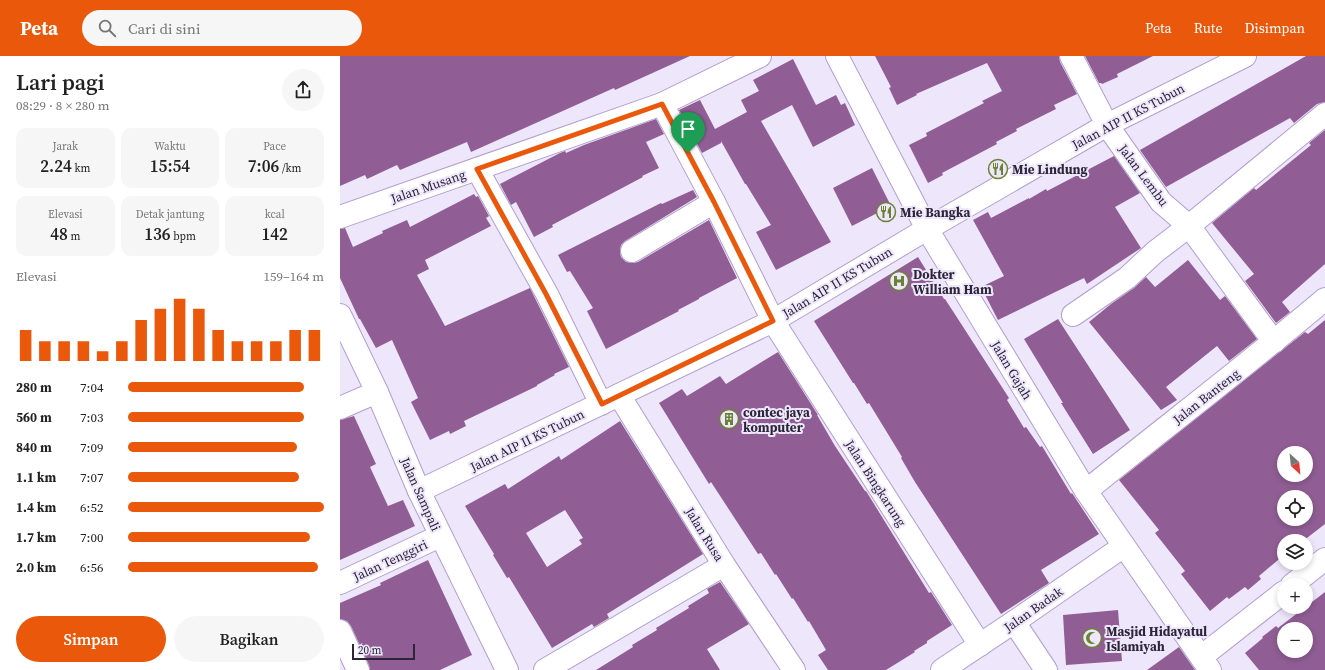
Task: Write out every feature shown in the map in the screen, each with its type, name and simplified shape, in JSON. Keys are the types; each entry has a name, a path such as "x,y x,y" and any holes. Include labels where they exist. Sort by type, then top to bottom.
{"street":[{"name":"Jalan Musang","path":"340,217 662,104 760,56"},
{"name":"Jalan Gajah","path":"837,56 927,229 1086,492 1205,663"},
{"name":"Jalan Lembu","path":"1071,56 1107,125 1161,202 1189,226 1274,342"},
{"name":"Jalan AIP II KS Tubun","path":"419,491 773,321 927,229 1107,125 1245,56"},
{"name":"Jalan Bingkarung","path":"662,104 714,202 773,321 980,646"},
{"path":"1073,315 1127,278 1155,252 1189,226 1325,114"},
{"name":"Jalan Rusa","path":"477,169 546,294 610,399 794,670"},
{"path":"632,251 714,202"},
{"name":"Jalan Banteng","path":"1086,492 1147,441 1274,342 1325,299"},
{"name":"Jalan Sampali","path":"340,315 440,536 507,670"},
{"path":"340,408 376,392"},
{"name":"Jalan Tenggiri","path":"340,583 440,536"},
{"name":"Jalan Badak","path":"942,670 980,646 1124,546"},
{"path":"1301,578 1325,560"},
{"path":"545,670 724,565"},
{"path":"1205,663 1277,598"},
{"path":"1014,622 1046,670"},
{"path":"340,631 358,670"}],"building":[{"path":"340,56 690,56 615,90 614,88 471,152 467,142 400,170 397,165 367,179 365,175 340,186"},
{"path":"875,56 1059,56 1060,62 1077,94 1054,105 1056,109 1016,129 1017,131 996,142 997,144 942,173 943,175 928,183 909,145 927,136 926,133 984,103 982,101 1002,91 987,63 916,94 917,95 897,105 889,88 891,87"},
{"path":"1085,56 1153,56 1117,74 1118,77 1102,84 1099,83"},
{"path":"1306,56 1325,56 1325,102 1317,104 1294,123 1290,118 1166,187 1140,150"},
{"path":"793,59 816,105 836,95 841,105 845,103 855,125 813,147 792,105 761,121 831,242 776,270 756,232 771,225 745,184 721,141 721,143 702,153 679,110 700,100 715,129 747,112 741,100 759,91 753,80"},
{"path":"656,119 664,134 646,142 659,168 552,225 553,227 534,237 516,202 511,205 500,184 560,153 565,151 566,153"},
{"path":"1325,130 1325,264 1282,302 1290,312 1276,323 1245,281 1254,274 1212,223 1254,188 1256,190 1311,145 1309,143"},
{"path":"1114,156 1140,193 1115,207 1141,248 1087,284 1084,278 998,320 981,287 1004,276 973,220 988,212 991,218"},
{"path":"872,168 891,206 852,226 833,188"},
{"path":"693,190 697,197 625,241 621,245 621,257 626,262 638,262 709,220 737,278 678,310 679,311 606,349 587,311 593,308 570,271 567,272 558,255 661,203 662,204"},
{"path":"474,194 476,197 478,196 489,216 486,218 491,226 425,260 429,269 417,275 445,326 530,288 569,367 554,374 555,375 537,386 464,421 466,426 450,434 449,431 430,440 411,402 418,398 392,340 376,348 359,319 340,278 340,229 345,228 353,247 383,233 382,231 407,220 410,227"},
{"path":"918,257 1009,398 1007,400 1024,428 1026,427 1040,447 1042,446 1071,494 1072,493 1099,534 1041,570 1049,583 1001,614 915,482 901,458 902,457 869,403 867,404 814,321"},
{"path":"1188,260 1220,300 1225,296 1257,339 1229,361 1217,346 1166,387 1177,400 1161,410 1089,322 1146,277 1155,287"},
{"path":"1058,319 1130,430 1093,454 1061,403 1063,403 1024,339"},
{"path":"1325,320 1325,524 1312,534 1277,534 1277,561 1259,576 1261,579 1248,590 1245,587 1229,599 1227,597 1210,611 1181,574 1185,571 1155,533 1159,530 1119,480 1305,332 1308,334"},
{"path":"778,352 818,415 835,446 866,491 929,593 931,592 952,625 927,641 927,643 914,651 915,652 886,670 828,670 818,655 826,650 809,621 808,622 761,553 758,554 711,482 709,484 659,403 682,389 687,396 720,376 726,384"},
{"path":"354,416 376,464 370,467 388,506 403,500 415,526 340,560 340,420"},
{"path":"620,421 703,554 607,614 609,618 594,627 592,624 552,648 509,577 507,578 465,506 505,484 508,489 559,456 561,460","holes":["565,510 583,538 579,540 582,544 547,567 526,533"]},
{"path":"428,560 472,655 440,670 370,670 351,626 347,621 340,619 340,603 381,585 380,583"},
{"path":"720,582 749,624 707,649 720,670 596,670 633,647 632,645 657,630 656,628 689,608 688,606 709,593 707,589"},
{"path":"1325,592 1325,670 1259,670 1245,653 1276,626 1277,658 1313,658 1313,622 1286,622 1296,614 1313,614 1313,601"},
{"name":"Masjid Hidayatul Islamiyah","path":"1118,610 1122,661 1066,665 1063,615"},
{"path":"1179,647 1195,670 1147,670"}],"place":[{"name":"Mie Lindung","path":"998,169"},
{"name":"Mie Bangka","path":"886,212"},
{"name":"Dokter William Ham","path":"899,281"},
{"name":"contec jaya komputer","path":"729,419"},
{"name":"Masjid Hidayatul Islamiyah","path":"1092,638"}],"route":[{"path":"662,104 688,153 773,321 602,404 546,294 477,169 662,104"}]}
